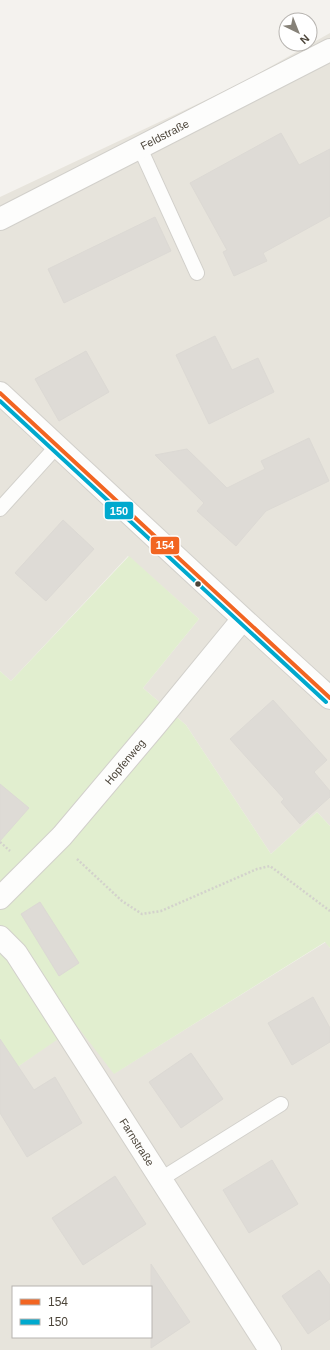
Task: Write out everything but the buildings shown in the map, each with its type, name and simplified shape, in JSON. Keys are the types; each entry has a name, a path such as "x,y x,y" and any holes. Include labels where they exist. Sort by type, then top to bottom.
{"street":[{"name":"Feldstraße","path":"0,219 330,50"},
{"path":"0,394 151,532 242,620 330,698"},
{"name":"Hopfenweg","path":"0,898 57,841 156,726 242,620"},
{"name":"Farnstraße","path":"0,937 16,953 270,1350"}],"lane":[{"path":"140,148 197,273"},
{"path":"0,509 57,446"},
{"path":"161,1179 281,1104"}],"path":[{"path":"57,841 122,901 142,914 161,911 257,869 270,866 330,911"}],"shaded area":[{"path":"330,33 330,826 317,812 271,854 186,725 143,688 199,619 128,556 11,681 0,671 0,197 240,84 296,52 318,52 318,40"},
{"path":"326,942 330,948 330,1350 0,1350 0,1079 77,1025 115,1073"}],"green space":[{"path":"129,556 199,619 143,688 186,725 271,854 317,812 330,826 330,948 325,942 114,1074 77,1026 0,1079 0,671 11,681"}],"transit line":[{"name":"154","path":"0,393 330,698"},
{"name":"150","path":"0,401 326,702"}]}
